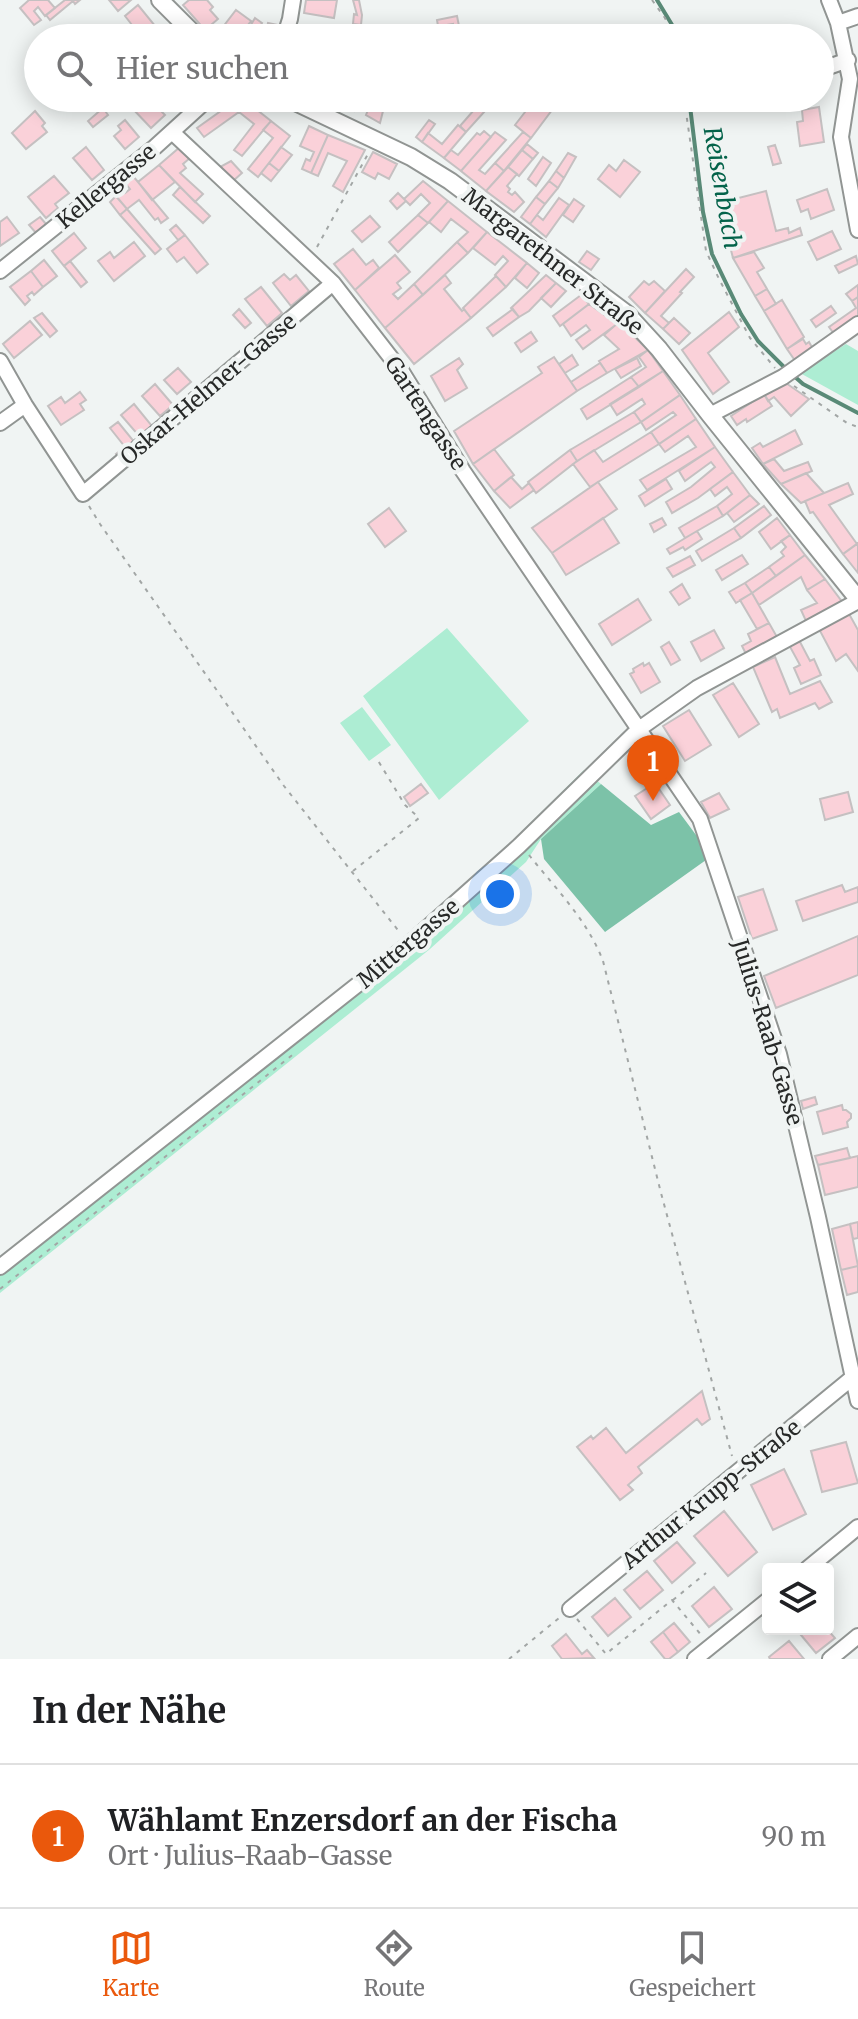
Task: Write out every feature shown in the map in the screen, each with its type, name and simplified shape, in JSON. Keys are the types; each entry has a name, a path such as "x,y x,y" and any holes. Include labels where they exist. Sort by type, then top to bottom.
{"main road":[{"path":"160,0 184,24"},
{"name":"Margarethner Straße","path":"317,112 411,157 450,181 627,314 659,349 858,600"}],"street":[{"path":"287,24 293,0"},
{"path":"829,0 848,60 850,79 841,137 858,230"},
{"path":"838,23 858,16"},
{"path":"834,65 848,60"},
{"name":"Kellergasse","path":"0,271 194,112"},
{"name":"Gartengasse","path":"172,132 333,283 402,372 463,471 639,729"},
{"name":"Oskar-Helmer-Gasse","path":"83,494 333,283"},
{"path":"710,415 783,377 858,324"},
{"path":"0,361 83,494"},
{"path":"0,423 25,405"},
{"name":"Mittergasse","path":"0,1267 409,944 519,846 639,729 697,688 858,600"},
{"name":"Julius-Raab-Gasse","path":"639,729 700,819 779,1054 858,1401"},
{"name":"Arthur Krupp-Straße","path":"570,1609 852,1378"},
{"path":"814,1563 858,1527"},
{"path":"695,1659 762,1605"},
{"path":"830,1659 858,1636"}],"path":[{"path":"652,0 668,24"},
{"path":"686,112 706,251 750,338 783,377 847,423 858,427"},
{"path":"309,261 376,139"},
{"path":"83,494 100,524 284,786 409,944"},
{"path":"352,872 419,818 405,805 377,759"},
{"path":"519,846 587,927 598,945 737,1473"},
{"path":"509,1659 570,1609 606,1654 706,1573"},
{"path":"672,1600 710,1647"}],"green space":[{"path":"846,344 858,351 858,405 800,373"},
{"path":"447,628 529,721 439,800 363,696"},
{"path":"362,707 391,745 369,761 340,723"},
{"path":"584,770 601,784 541,839 526,862 430,949 0,1293 0,1260 395,946 512,841"},
{"path":"601,784 651,825 679,812 699,839 706,860 605,932 544,859 541,839"}],"building":[{"path":"29,0 48,0 55,8 45,16 38,7 34,11 41,20 33,24 20,8"},
{"path":"65,0 80,0 75,4 73,1 50,20 46,15"},
{"path":"109,0 131,0 118,11"},
{"path":"189,0 207,0 213,7 210,10 218,19 212,24 200,24 183,5"},
{"path":"306,0 337,0 334,18 304,13"},
{"path":"353,0 359,0 361,24 353,24 354,14 357,15"},
{"path":"138,5 154,24 131,24 125,16"},
{"path":"236,10 251,21 249,24 225,24"},
{"path":"457,16 459,24 438,24 437,20"},
{"path":"34,112 45,123 42,126 47,132 26,149 12,133"},
{"path":"98,112 108,115 93,127 88,121"},
{"path":"136,112 162,112 165,115 151,128"},
{"path":"219,112 239,112 204,137 197,128"},
{"path":"239,112 260,112 271,121 242,156 234,150 254,124"},
{"path":"367,112 383,112 380,123 366,115"},
{"path":"472,112 484,112 466,132 460,126"},
{"path":"525,112 550,112 531,138 515,125"},
{"path":"802,112 820,112 824,142 800,146 797,122 803,121"},
{"path":"125,120 139,137 125,149 114,136"},
{"path":"429,120 435,124 422,142 416,137"},
{"path":"271,121 290,136 258,177 248,169 273,138 263,130"},
{"path":"458,125 466,132 444,158 422,142 428,133 442,144"},
{"path":"309,126 328,135 311,173 302,169 306,159 310,161 314,152 300,146"},
{"path":"484,131 491,137 461,171 444,158 451,150 458,155 477,133 480,135"},
{"path":"495,132 506,140 479,170 485,174 495,163 504,171 486,191 461,171"},
{"path":"523,132 531,138 504,171 495,163"},
{"path":"328,135 365,150 343,192 333,186 347,161 328,153 318,176 311,173"},
{"path":"527,144 538,153 533,159 522,150"},
{"path":"775,145 781,163 773,165 768,147"},
{"path":"86,147 104,170 92,180 73,158"},
{"path":"180,147 190,158 183,164 186,168 180,173 203,194 195,202 159,165"},
{"path":"281,147 292,155 279,171 269,163"},
{"path":"522,150 533,159 519,176 508,167"},
{"path":"373,152 397,164 389,179 378,173 375,179 362,172"},
{"path":"568,153 576,157 564,178 556,171"},
{"path":"543,157 551,163 536,186 528,179"},
{"path":"720,158 731,201 719,203 708,161"},
{"path":"624,160 640,172 620,197 598,179 609,165 616,171"},
{"path":"231,161 242,173 233,181 220,167"},
{"path":"269,163 279,171 271,181 261,173"},
{"path":"159,165 175,182 152,200 138,182"},
{"path":"508,167 517,174 507,186 510,189 508,192 512,195 515,192 524,202 514,212 486,191"},
{"path":"556,171 564,178 558,188 549,181"},
{"path":"54,176 69,193 55,204 58,208 46,218 28,197"},
{"path":"133,176 168,218 161,223 139,200 127,209 113,193 120,187 125,193 130,189 125,183"},
{"path":"423,181 448,201 428,223 418,215 430,203 421,194 410,205 404,199"},
{"path":"549,181 558,188 545,204 536,197"},
{"path":"180,187 210,216 203,223 173,195"},
{"path":"827,189 834,210 811,219 808,209 801,212 797,200"},
{"path":"766,191 776,231 788,228 789,233 800,228 802,235 733,258 719,203"},
{"path":"398,193 406,201 397,209 390,201"},
{"path":"116,196 127,209 120,215 110,202"},
{"path":"536,197 545,204 530,224 521,217"},
{"path":"559,198 569,205 546,237 530,224 537,215 543,220"},
{"path":"574,199 584,206 573,222 563,215"},
{"path":"448,201 487,232 468,253 457,242 468,232 451,219 441,232 429,222"},
{"path":"127,209 161,249 155,254 120,215"},
{"path":"418,215 428,223 398,252 389,242"},
{"path":"370,216 380,227 362,242 352,231"},
{"path":"7,217 19,233 0,246 0,222"},
{"path":"40,217 46,224 36,233 29,225"},
{"path":"176,225 185,235 178,240 170,230"},
{"path":"832,231 841,249 817,260 808,242"},
{"path":"487,232 527,263 506,287 495,275 508,261 503,256 495,265 473,248"},
{"path":"74,233 86,248 64,266 52,251"},
{"path":"185,235 208,264 197,273 184,257 177,262 167,249"},
{"path":"134,242 145,256 114,281 98,261 110,252 114,258"},
{"path":"457,242 468,253 423,295 414,284"},
{"path":"353,249 366,265 373,260 379,268 355,290 334,264"},
{"path":"587,251 599,259 591,270 579,262"},
{"path":"754,252 764,268 757,272 767,289 755,296 733,258"},
{"path":"395,255 410,272 397,283 401,288 393,294 398,299 414,284 423,295 385,328 355,290"},
{"path":"856,256 858,264 839,273 835,266"},
{"path":"44,260 57,276 43,287 31,271"},
{"path":"70,261 87,282 81,287 64,266"},
{"path":"527,263 539,273 527,288 515,278"},
{"path":"686,269 694,277 661,316 669,323 663,329 645,313"},
{"path":"31,271 43,287 34,295 32,292 27,296 30,300 25,305 10,287"},
{"path":"284,274 290,280 296,275 309,291 291,306 273,283"},
{"path":"445,275 451,283 444,289 471,318 414,364 385,328"},
{"path":"546,275 556,283 519,317 511,308"},
{"path":"496,276 506,287 471,318 463,308"},
{"path":"644,281 649,285 654,281 665,291 645,313 629,297"},
{"path":"556,283 566,291 551,307 541,298"},
{"path":"858,285 858,297 852,301 846,294"},
{"path":"261,287 282,313 267,326 245,299"},
{"path":"767,289 776,304 764,311 755,296"},
{"path":"581,295 589,304 560,326 553,316"},
{"path":"858,297 858,318 835,335 829,327 856,308 852,301"},
{"path":"782,300 804,337 787,349 764,311"},
{"path":"589,304 617,324 583,349 576,340 590,330 586,325 571,336 563,324"},
{"path":"831,306 836,313 816,327 811,320"},
{"path":"239,309 251,323 245,328 233,315"},
{"path":"513,309 519,317 493,336 487,328"},
{"path":"729,312 739,327 708,353 729,382 713,394 682,350"},
{"path":"42,313 57,331 50,337 34,318"},
{"path":"674,318 690,333 679,344 663,329"},
{"path":"30,321 42,335 14,358 3,344"},
{"path":"619,322 648,350 607,373 599,361 619,349 604,335"},
{"path":"531,332 537,341 521,352 515,343"},
{"path":"803,339 813,349 796,362 787,349"},
{"path":"648,350 663,371 639,387 631,377 646,367 639,357"},
{"path":"572,355 578,365 565,373 559,364"},
{"path":"554,357 577,391 473,464 454,431 542,373 538,367"},
{"path":"459,358 463,364 457,370 467,388 445,401 431,376"},
{"path":"637,358 641,366 621,378 615,369"},
{"path":"600,363 607,373 577,391 571,382"},
{"path":"178,368 191,382 177,394 164,380"},
{"path":"663,371 680,395 641,422 634,412 645,404 642,399 617,415 610,404"},
{"path":"631,377 639,387 587,419 581,409"},
{"path":"783,381 809,399 791,416 774,397 768,401 764,394"},
{"path":"155,384 173,405 160,416 142,396"},
{"path":"80,392 86,400 80,404 84,410 61,425 48,406 61,397 65,403"},
{"path":"764,394 772,406 737,425 731,416"},
{"path":"680,395 696,419 659,444 651,432 676,415 673,412 646,430 641,422"},
{"path":"134,404 152,426 139,436 121,415"},
{"path":"634,412 641,422 577,461 570,450"},
{"path":"696,419 715,447 647,490 640,480 696,447 688,436 665,452 659,444"},
{"path":"118,422 136,444 119,458 116,454 125,447 110,428"},
{"path":"795,430 802,444 763,464 752,448 760,443 763,447"},
{"path":"651,432 659,444 590,487 573,464 594,450 603,462"},
{"path":"715,447 733,472 672,513 666,502 715,467 711,462 685,481 679,471"},
{"path":"494,449 514,475 494,491 473,464"},
{"path":"570,450 577,461 536,493 528,482"},
{"path":"774,459 784,471 808,462 812,471 781,484 763,464"},
{"path":"733,472 750,495 723,516 717,506 732,494 727,487 715,496 710,489"},
{"path":"806,473 824,493 801,503 781,484"},
{"path":"511,477 522,489 529,483 534,490 510,508 494,491"},
{"path":"666,479 672,489 645,506 639,496"},
{"path":"598,482 617,509 552,553 532,528"},
{"path":"848,483 853,494 829,505 857,544 843,554 813,512 810,513 805,501"},
{"path":"750,495 759,504 734,522 727,513"},
{"path":"717,506 723,516 685,538 679,528"},
{"path":"764,506 771,515 741,538 734,528"},
{"path":"389,508 406,531 385,547 368,524"},
{"path":"603,518 619,543 566,575 552,553"},
{"path":"662,518 666,525 654,532 650,524"},
{"path":"777,518 790,535 771,549 759,532"},
{"path":"734,528 741,538 702,561 696,551"},
{"path":"697,531 702,539 685,550 683,547 670,554 667,549"},
{"path":"790,535 805,555 776,576 769,567 784,556 781,552 786,547 781,541"},
{"path":"858,543 858,573 843,554"},
{"path":"742,555 748,564 722,580 716,570"},
{"path":"805,555 825,579 807,590 801,577 759,605 752,593"},
{"path":"690,556 695,565 673,577 667,568"},
{"path":"769,567 776,576 752,593 745,583"},
{"path":"825,579 843,603 806,621 801,610 817,603 807,590"},
{"path":"745,583 752,593 736,603 729,592"},
{"path":"682,584 690,598 679,605 670,592"},
{"path":"752,593 769,623 757,629 740,600"},
{"path":"638,599 651,620 612,645 599,624"},
{"path":"848,612 858,630 858,671 846,654 836,661 819,629"},
{"path":"769,623 777,637 746,654 742,646 751,641 748,634"},
{"path":"714,630 724,648 701,661 691,642"},
{"path":"799,640 810,661 814,659 821,675 801,684 794,668 800,665 789,645"},
{"path":"669,642 680,660 671,665 661,647"},
{"path":"775,657 790,694 820,681 832,702 819,709 815,703 780,718 777,709 772,712 753,667"},
{"path":"643,663 644,666 649,663 660,682 641,693 630,674"},
{"path":"733,683 759,724 739,737 713,695"},
{"path":"689,710 711,745 685,761 663,726"},
{"path":"655,783 670,805 651,819 635,796"},
{"path":"421,784 428,793 410,806 404,797"},
{"path":"848,792 853,812 825,820 820,799"},
{"path":"719,793 729,809 710,818 701,802"},
{"path":"842,885 845,892 858,887 858,902 803,921 796,901"},
{"path":"763,889 777,930 752,939 738,897"},
{"path":"858,936 858,975 776,1008 764,976"},
{"path":"815,1097 817,1104 803,1109 801,1101"},
{"path":"842,1105 843,1110 851,1114 848,1127 823,1134 817,1112"},
{"path":"847,1148 850,1158 818,1165 815,1156"},
{"path":"858,1156 858,1187 825,1195 818,1165"},
{"path":"858,1222 858,1238 853,1239 850,1224"},
{"path":"850,1224 858,1266 841,1270 832,1229"},
{"path":"858,1266 858,1292 847,1295 841,1270"},
{"path":"702,1391 710,1419 702,1425 697,1419 638,1467 642,1473 628,1485 633,1490 620,1500 577,1447 606,1428 626,1453"},
{"path":"846,1442 858,1483 822,1492 811,1451"},
{"path":"784,1469 806,1514 773,1530 751,1485"},
{"path":"724,1511 757,1552 728,1576 694,1536"},
{"path":"677,1542 695,1563 672,1583 654,1561"},
{"path":"647,1571 663,1590 640,1609 624,1590"},
{"path":"714,1587 732,1609 709,1627 692,1606"},
{"path":"615,1598 631,1617 608,1636 592,1617"},
{"path":"674,1623 690,1642 678,1652 663,1632"},
{"path":"663,1632 678,1652 669,1659 665,1659 651,1642"},
{"path":"566,1634 582,1654 587,1650 594,1658 562,1659 552,1646"},
{"path":"801,1635 832,1635 835,1638 816,1653"},
{"path":"789,1641 804,1659 770,1659 769,1657"}],"waterway":[{"name":"Reisenbach","path":"657,0 672,24"},
{"name":"Reisenbach","path":"691,112 703,212 712,254 741,314 758,341 787,370"},
{"name":"Reisenbach","path":"794,376 803,384 858,413"}],"place":[{"name":"Wählamt Enzersdorf an der Fischa","path":"653,801"}]}
